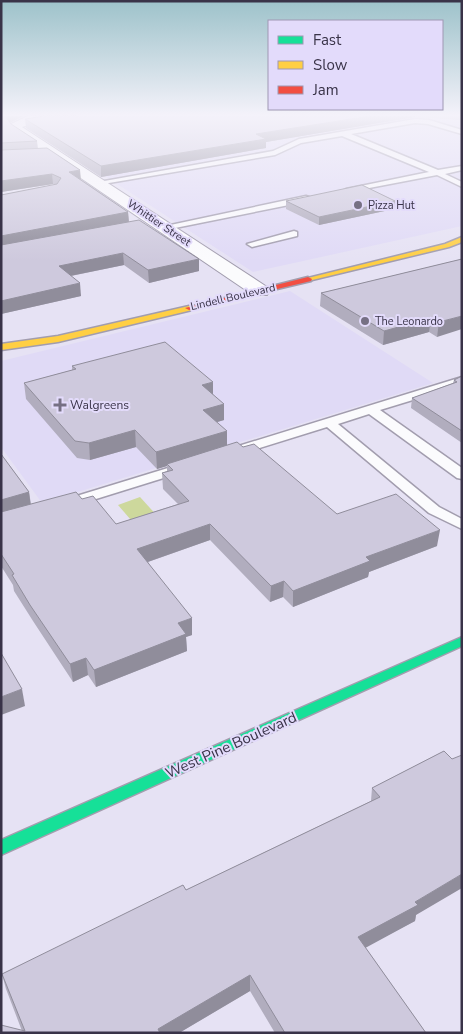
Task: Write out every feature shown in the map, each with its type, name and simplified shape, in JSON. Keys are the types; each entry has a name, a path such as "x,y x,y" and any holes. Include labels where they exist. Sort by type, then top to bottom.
{"main road":[{"name":"Lindell Boulevard","path":"1,345 58,339 434,239 462,238"},
{"name":"Lindell Boulevard","path":"196,294 254,286"},
{"name":"Lindell Boulevard","path":"1,345 47,328"},
{"name":"West Pine Boulevard","path":"1,848 462,641"}],"street":[{"name":"Whittier Street","path":"70,164 254,286"}],"lane":[{"path":"98,183 209,164"},
{"path":"416,164 462,185"},
{"path":"333,194 462,168"},
{"path":"139,227 161,225 314,197"},
{"path":"252,244 294,234"},
{"path":"225,454 462,381"},
{"path":"370,409 462,475"},
{"path":"328,422 434,510 462,525"},
{"path":"48,509 197,463"}],"shaded area":[{"path":"87,164 462,164 462,226 253,272"},
{"path":"290,291 433,383 42,503 1,447 1,361"},
{"path":"140,497 160,519 137,527 118,505"}],"building":[{"path":"1,164 71,164 80,170 69,172 128,212 1,236 1,195 57,184 61,178 52,174 1,181"},
{"path":"362,185 395,201 319,217 286,201"},
{"path":"139,220 199,259 148,270 123,253 59,266 80,283 1,301 1,245"},
{"path":"462,259 462,316 439,322 431,318 384,331 321,293"},
{"name":"Walgreens","path":"165,342 213,382 202,385 224,404 203,410 227,431 156,452 135,430 89,443 75,441 24,383 76,369 72,366"},
{"path":"462,376 462,431 412,398 457,382 454,380"},
{"path":"237,442 243,447 254,444 337,514 396,494 440,530 366,557 370,561 293,591 284,581 271,586 210,524 137,549 192,618 178,623 186,634 94,670 86,658 70,664 30,605 1,554 1,512 76,492 82,499 93,496 116,524 189,501 162,473 173,470 167,464"},
{"path":"1,454 29,492 1,500"},
{"path":"1,653 22,689 1,697"},
{"path":"444,751 452,759 462,755 462,874 415,902 418,905 358,937 426,1033 285,1033 250,975 158,1029 160,1033 1,1033 1,1025 25,1031 2,974 183,885 186,890 380,797 372,788"}],"traffic: fast":[{"path":"1,848 462,641"}],"traffic: slow":[{"path":"308,279 447,246 462,239"},
{"path":"1,347 58,339 189,308"}],"traffic: jam":[{"path":"189,308 308,279"}],"place":[{"name":"Pizza Hut","path":"358,205"},
{"name":"The Leonardo","path":"365,321"},
{"name":"Walgreens","path":"60,405"}]}
